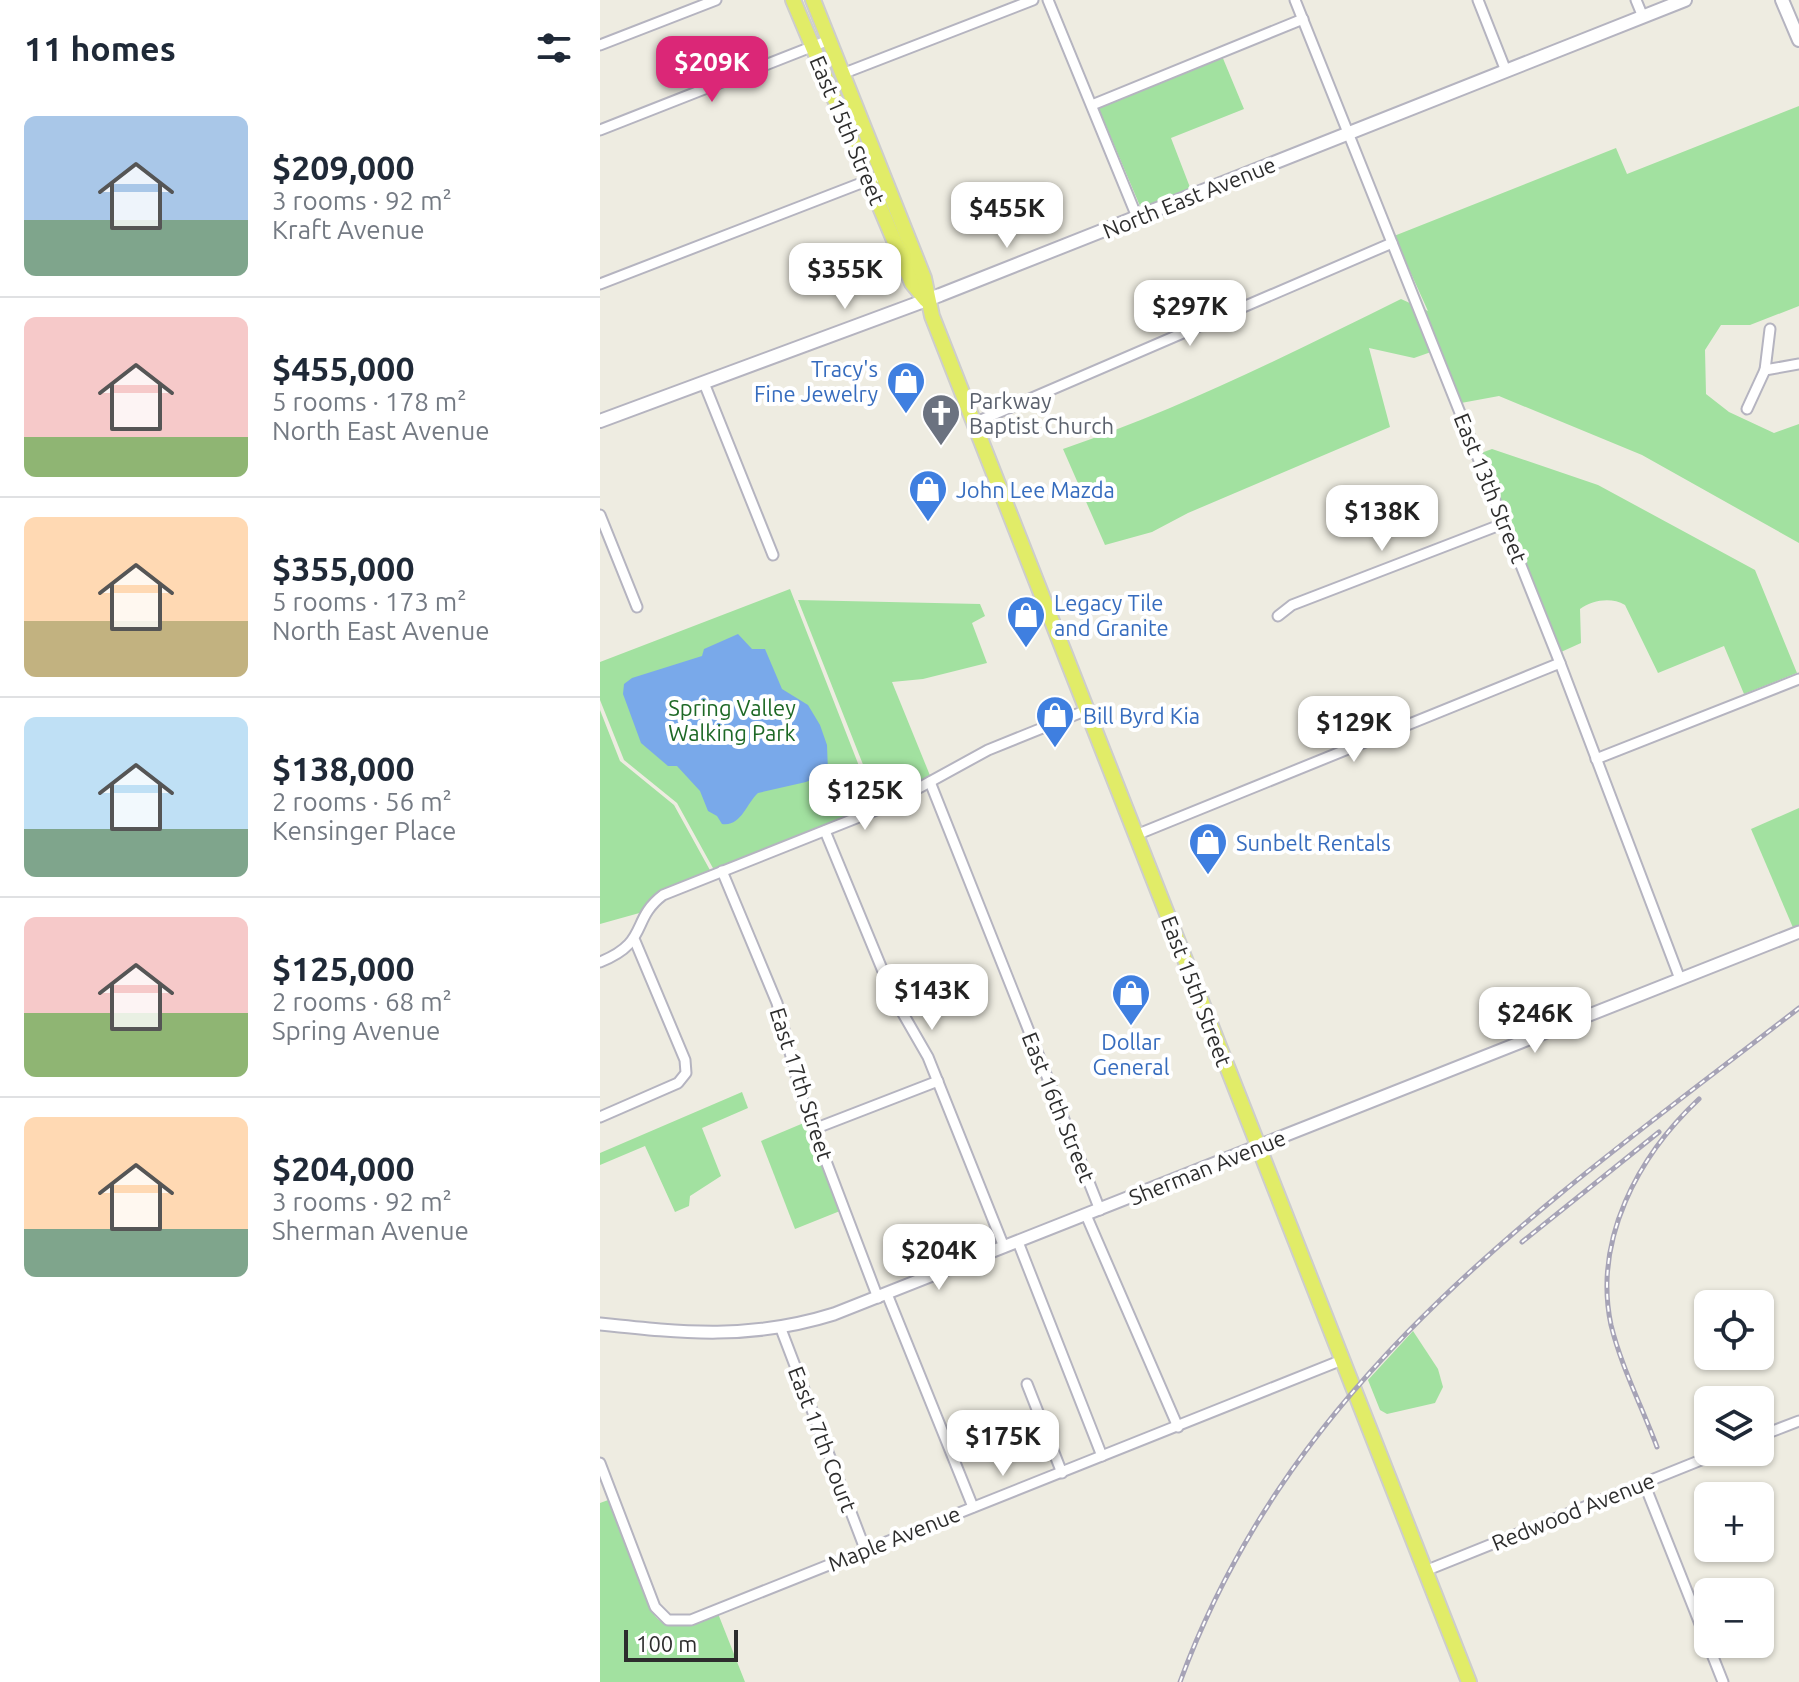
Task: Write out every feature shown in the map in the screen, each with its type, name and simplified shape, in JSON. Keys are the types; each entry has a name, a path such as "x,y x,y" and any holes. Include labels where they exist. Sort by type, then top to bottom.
{"main road":[{"name":"East 15th Street","path":"793,0 832,93 924,278 926,301 1469,1682"},
{"name":"East 15th Street","path":"813,0 842,74 876,178"},
{"name":"North East Avenue","path":"600,421 926,301 1685,0"},
{"path":"1782,0 1799,40"},
{"path":"820,66 833,75 842,74"},
{"path":"832,93 835,80 842,74"}],"street":[{"path":"600,45 716,0"},
{"path":"842,74 1033,0"},
{"path":"1048,0 1137,217"},
{"name":"East 13th Street","path":"1295,0 1505,523 1680,979"},
{"path":"1478,0 1506,71"},
{"path":"1636,0 1643,17"},
{"path":"1092,105 1303,19"},
{"path":"600,130 829,40"},
{"path":"600,284 876,178"},
{"path":"974,423 1392,243"},
{"path":"1747,409 1765,370 1770,329"},
{"path":"1765,370 1799,364"},
{"path":"704,383 773,555"},
{"path":"600,515 637,607"},
{"path":"1278,616 1292,605 1505,523"},
{"path":"1136,835 1560,663"},
{"path":"1596,759 1799,679"},
{"path":"600,962 616,956 635,941 655,901 825,831 930,782 999,745 1087,710"},
{"name":"East 16th Street","path":"930,782 1100,1210"},
{"path":"825,831 894,998 938,1081 1004,1247"},
{"name":"East 17th Street","path":"722,871 777,1003 814,1129 973,1507"},
{"name":"Sherman Avenue","path":"600,1324 713,1334 781,1329 883,1296 1799,932"},
{"path":"600,1117 678,1083 686,1073 685,1060 635,941"},
{"path":"814,1129 938,1081"},
{"name":"East 16th Street","path":"1086,1215 1178,1427"},
{"path":"1018,1242 1102,1456"},
{"name":"East 17th Court","path":"781,1329 865,1549"},
{"name":"Maple Avenue","path":"600,1463 655,1607 668,1620 691,1620 1342,1360"},
{"path":"1027,1384 1062,1473"},
{"path":"1774,1431 1799,1421"},
{"name":"Redwood Avenue","path":"1425,1571 1694,1463"},
{"path":"1644,1483 1723,1682"}],"green space":[{"path":"1222,56 1244,109 1171,138 1191,190 1146,207 1140,206 1098,107"},
{"path":"1799,106 1799,306 1750,325 1721,325 1705,350 1706,394 1729,412 1774,433 1799,424 1799,543 1642,455 1499,396 1461,403 1424,309 1428,311 1394,236 1616,148 1627,174"},
{"path":"1401,299 1412,304 1431,352 1414,358 1369,348 1390,427 1188,513 1152,532 1105,545 1063,449 1192,398"},
{"path":"1492,449 1598,485 1755,570 1797,673 1744,694 1724,646 1658,673 1625,605 1608,600 1580,609 1581,643 1561,652 1481,453"},
{"name":"Spring Valley Walking Park","path":"790,589 875,807 714,870 677,803 624,760 600,700 600,662"},
{"path":"798,600 980,604 985,616 972,623 987,663 923,679 892,682 931,778 879,805"},
{"path":"600,710 620,761 674,805 711,872 661,892 643,912 600,924"},
{"path":"1799,808 1799,928 1794,930 1751,829"},
{"path":"742,1092 748,1108 702,1128 721,1176 690,1196 689,1206 675,1212 645,1146 600,1165 600,1153"},
{"path":"806,1122 840,1211 795,1229 761,1141"},
{"path":"1413,1331 1438,1369 1443,1387 1435,1403 1387,1414 1380,1410 1368,1380"},
{"path":"611,1499 655,1616 669,1625 677,1625 717,1611 745,1682 600,1682 600,1503"}],"water":[{"path":"738,634 752,649 765,649 782,689 808,705 827,745 828,772 806,782 758,793 739,818 722,824 717,816 708,811 700,791 677,766 668,766 641,743 623,694 624,684 632,678 702,656 704,649"}],"railway":[{"path":"1180,1682 1229,1572 1290,1473 1360,1383 1439,1301 1524,1224 1613,1151 1799,1008"},
{"path":"1657,1447 1611,1325 1607,1293 1609,1262 1625,1202 1640,1173 1657,1146 1699,1099"},
{"path":"1522,1242 1659,1132"}],"place":[{"name":"Tracy's Fine Jewelry","path":"906,415"},
{"name":"Parkway Baptist Church","path":"941,447"},
{"name":"John Lee Mazda","path":"928,523"},
{"name":"Legacy Tile and Granite","path":"1026,649"},
{"name":"Bill Byrd Kia","path":"1055,749"},
{"name":"Sunbelt Rentals","path":"1208,876"},
{"name":"Dollar General","path":"1131,1027"}]}
